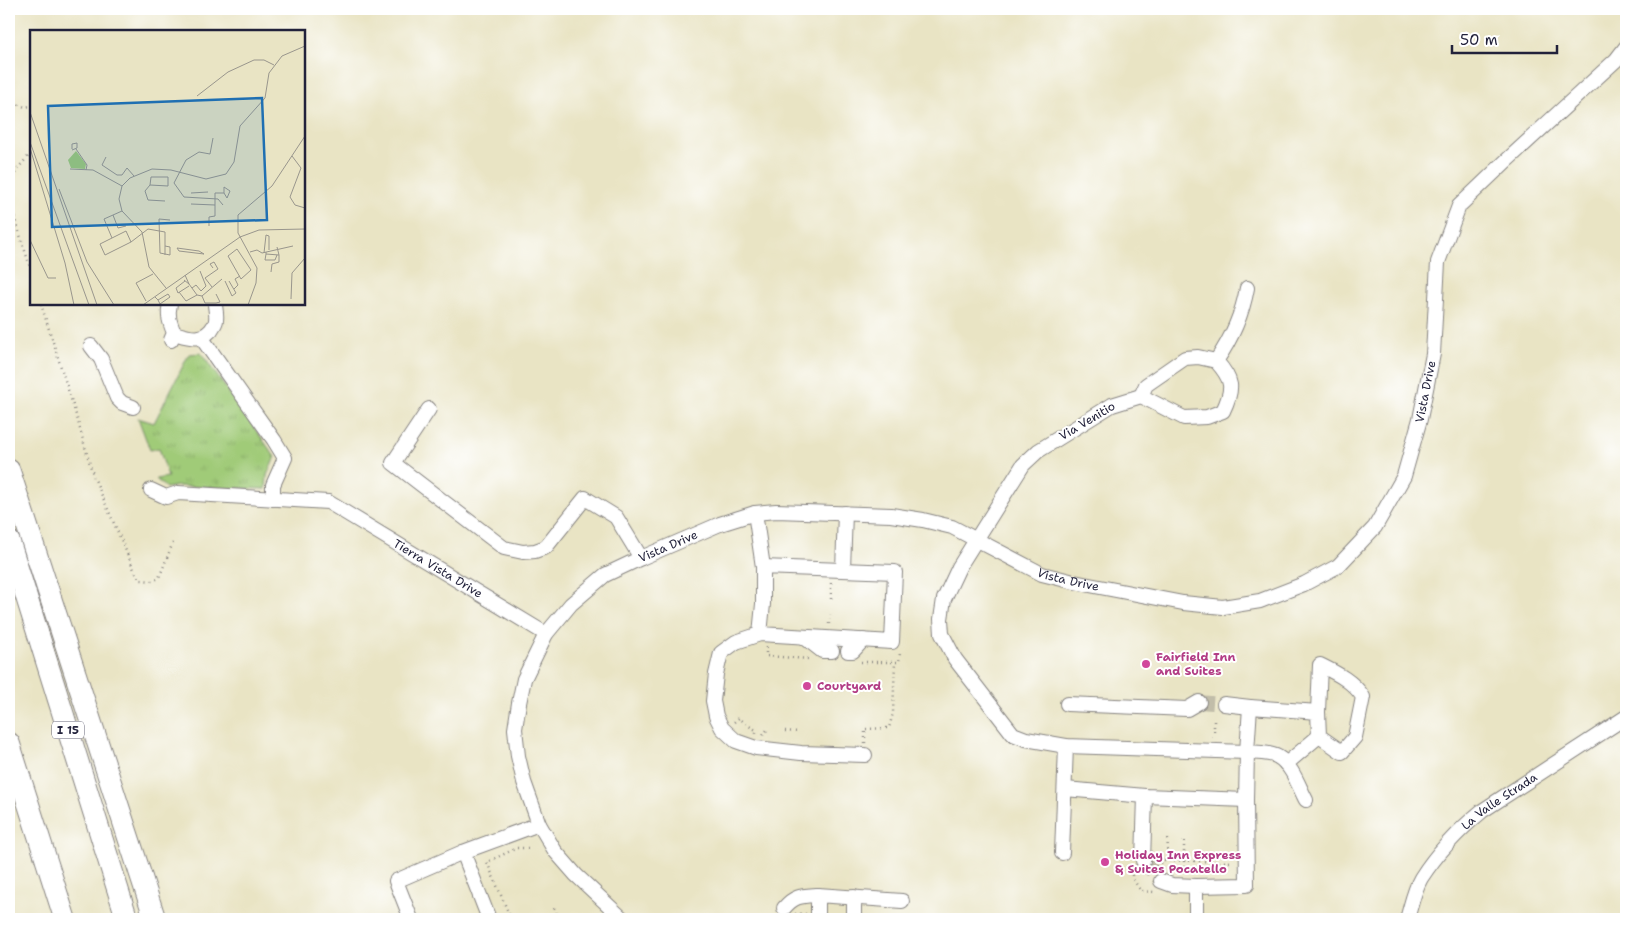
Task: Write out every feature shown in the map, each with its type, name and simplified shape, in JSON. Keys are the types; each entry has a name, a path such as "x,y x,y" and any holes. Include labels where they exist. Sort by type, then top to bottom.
{"highway":[{"path":"9,470 155,919"},
{"name":"I 15","path":"9,541 127,919"},
{"path":"9,743 65,919"}],"street":[{"name":"Vista Drive","path":"623,919 576,875 555,851 539,824 524,782 518,756 515,729 524,679 546,634 570,604 605,575 641,558 720,524 755,513 776,510 891,516 923,520 952,527 1042,574 1183,604 1223,607 1260,601 1304,584 1338,566 1375,527 1404,476 1420,419 1433,354 1438,262 1459,206 1616,60 1626,47"},
{"path":"1216,361 1229,341 1239,320 1247,288"},
{"path":"170,305 168,310 172,337 188,338 209,332 216,320 214,305"},
{"path":"151,490 166,497 178,493 273,499 274,485 284,458 209,332"},
{"path":"90,346 101,359 117,398 122,403 133,408"},
{"path":"1198,357 1216,361 1226,373 1230,382 1230,398 1223,412 1207,418 1184,418 1141,396 1146,385 1185,358 1198,357"},
{"name":"Via Venitio","path":"1141,396 1112,405 1038,451 1019,471 977,540 958,567 944,599 941,618 942,634 955,659 1013,734 1026,739 1066,746 1247,752 1278,757 1286,764"},
{"path":"429,409 393,463 504,548 523,552 535,551 546,547 585,498 616,517 641,558"},
{"name":"Tierra Vista Drive","path":"273,499 328,502 546,634"},
{"path":"755,513 763,567 763,604 759,640"},
{"path":"837,573 845,513"},
{"path":"763,567 837,573 895,572 892,642 804,637 736,642 721,653 716,674 713,701 716,716 722,728 736,741 756,748 801,753 865,751"},
{"path":"804,637 822,650 832,651"},
{"path":"848,651 853,651 864,640"},
{"path":"1320,665 1338,674 1358,688 1363,697 1355,737 1342,752 1319,736 1320,665"},
{"path":"1067,704 1187,709 1199,702"},
{"path":"1224,704 1318,712"},
{"path":"1161,881 1172,886 1247,885 1246,800 1250,707"},
{"name":"La Valle Strada","path":"1407,919 1420,880 1465,825 1626,717"},
{"path":"1306,800 1286,764 1319,736"},
{"path":"1062,853 1066,746"},
{"path":"1065,789 1145,796 1246,800"},
{"path":"1142,866 1145,796"},
{"path":"411,919 396,881 463,852 539,824"},
{"path":"463,852 489,919"},
{"path":"1196,886 1196,919"},
{"path":"818,895 818,919"},
{"path":"784,908 792,899 802,896 818,895 902,900"},
{"path":"854,897 854,919"}],"path":[{"path":"9,101 24,107 30,106"},
{"path":"30,154 16,170 11,183 13,206 30,266"},
{"path":"41,305 92,475 132,566 141,580 159,578 174,540"},
{"path":"831,599 837,573"},
{"path":"828,630 830,614"},
{"path":"759,640 766,646 766,656 812,659"},
{"path":"862,657 858,662 899,662 900,654"},
{"path":"865,751 865,729 889,728 893,713 895,662"},
{"path":"728,720 732,724 739,718 756,730 755,738 761,737 767,730 770,731"},
{"path":"1214,721 1214,740"},
{"path":"785,731 798,732"},
{"path":"1167,860 1168,837"},
{"path":"1184,838 1184,863"},
{"path":"511,919 487,862 517,848 528,848"},
{"path":"1136,884 1132,878 1142,866 1164,860 1184,863 1238,862"},
{"path":"554,908 558,917 554,919"}],"green space":[{"path":"201,353 275,457 267,475 266,489 178,486 166,488 156,479 168,477 159,448 150,450 138,418 154,423 189,354"}],"tunnel":[{"path":"1199,702 1224,704"},
{"path":"1143,861 1161,881"}],"place":[{"name":"Fairfield Inn and Suites","path":"1146,664"},
{"name":"Courtyard","path":"807,686"},
{"name":"Holiday Inn Express & Suites Pocatello","path":"1105,862"}]}
